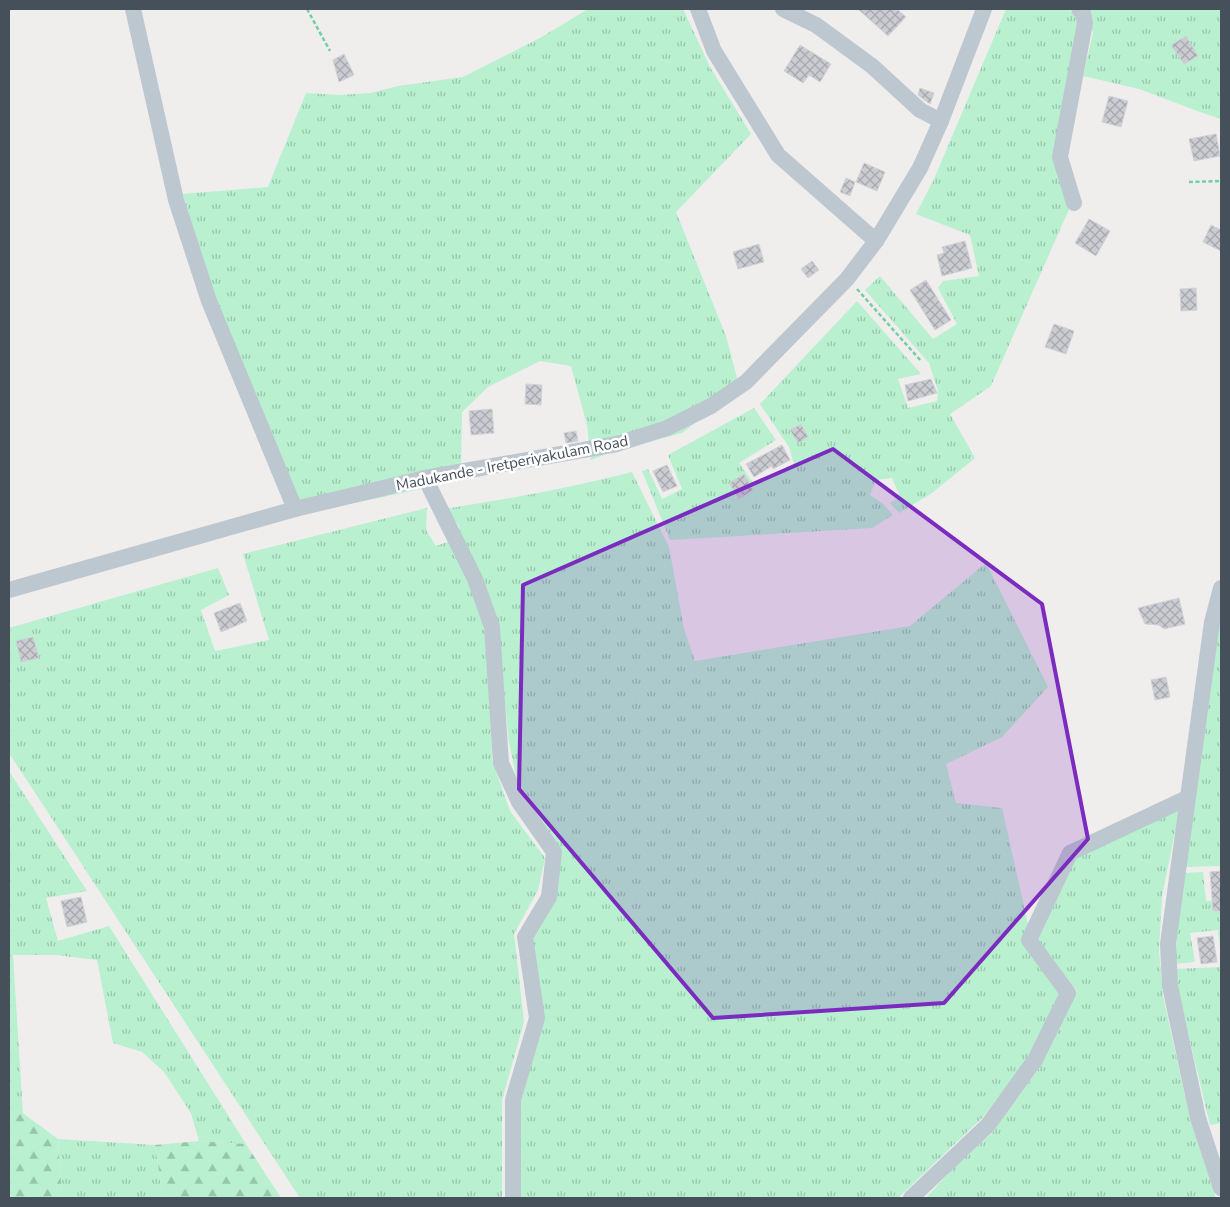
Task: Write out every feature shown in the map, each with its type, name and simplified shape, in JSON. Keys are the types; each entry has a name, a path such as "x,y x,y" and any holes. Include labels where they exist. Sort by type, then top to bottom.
{"street":[{"path":"133,9 176,200 209,301 295,509"},
{"path":"698,9 714,51 778,154 876,241"},
{"path":"783,9 816,24 872,66 920,110 941,120"},
{"name":"Madukande - Iretperiyakulam Road","path":"9,590 295,509 426,478 617,444 667,428 711,406 746,382 847,279 876,241 920,168 941,120 984,9"},
{"path":"1074,203 1060,157 1085,23 1083,13 1079,9"},
{"path":"426,478 475,579 492,627 502,762 519,802 554,852 549,897 525,937 537,1018 513,1100 513,1198"},
{"path":"1221,588 1212,622 1168,944 1170,986 1198,1118 1221,1188"},
{"path":"911,1198 988,1125 1035,1060 1068,993 1030,940 1070,853 1187,798"}],"path":[{"path":"307,9 330,51"},
{"path":"1189,182 1221,181"},
{"path":"847,279 921,361"}],"highlighted area":[{"path":"833,449 1042,604 1088,839 944,1003 713,1018 519,789 523,585"}],"green space":[{"path":"588,9 683,9 710,67 751,134 676,212 726,336 740,389 682,433 611,452 591,460 587,425 571,366 540,361 488,387 462,412 461,472 416,490 302,514 208,282 183,194 268,187 306,93 339,95 371,93 398,86 463,77 540,38"},
{"path":"1006,9 1067,9 1079,16 1055,157 1070,207 991,386 950,414 975,458 932,493 899,513 890,503 900,497 892,478 876,480 870,495 883,504 893,515 872,528 670,540 642,471 648,469 662,499 682,489 668,455 754,408 776,440 739,463 754,484 794,464 789,447 760,404 857,301 921,374 898,379 908,408 937,401 938,391 929,363 865,290 880,276 933,339 957,324 938,288 943,281 979,276 970,235 916,214 934,179"},
{"path":"1086,9 1221,9 1221,119 1139,89 1083,76 1093,33"},
{"path":"632,472 669,547 684,629 695,661 910,626 986,563 1048,687 1002,737 946,764 956,803 1002,808 1028,924 1062,993 1028,1059 983,1117 898,1198 519,1198 521,1101 542,1016 531,937 554,895 540,819 517,781 509,742 501,663 462,549 459,526 445,509 539,493"},
{"path":"427,508 426,530 436,546 450,541 490,628 492,760 510,811 545,858 538,890 514,934 524,1022 502,1100 502,1198 300,1198 9,753 9,628 218,568 229,595 201,610 215,651 269,640 243,554"},
{"path":"1221,610 1221,866 1182,867"},
{"path":"9,771 87,891 46,898 58,941 109,926 246,1144 199,1141 191,1113 164,1072 142,1052 113,1043 97,960 56,955 13,955 23,1114 9,1103"},
{"path":"1180,808 1162,896 1159,951 1163,996 1190,1119 1216,1198 926,1198 959,1162 991,1134 1038,1070 1077,991 1036,941 1075,858"},
{"path":"1203,872 1206,901 1221,900 1221,957 1218,930 1190,933 1195,962 1175,964 1181,873"},
{"path":"1221,967 1221,1123 1210,1125 1173,969"},
{"path":"9,1103 58,1139 62,1198 9,1198"},
{"path":"58,1139 155,1145 163,1198 62,1198"},
{"path":"199,1141 246,1144 281,1198 163,1198 155,1145"}],"building":[{"path":"858,9 897,9 906,17 888,36"},
{"path":"1186,36 1198,56 1184,64 1171,45"},
{"path":"800,45 831,64 820,82 809,75 803,83 784,71"},
{"path":"344,54 354,75 339,82 333,60"},
{"path":"920,88 934,93 930,104 918,95"},
{"path":"1109,96 1128,101 1121,127 1102,122"},
{"path":"1216,134 1220,156 1194,161 1189,139"},
{"path":"864,163 885,172 877,191 856,182"},
{"path":"846,178 855,182 850,196 840,192"},
{"path":"1089,219 1110,231 1096,256 1075,243"},
{"path":"1211,225 1221,230 1221,251 1203,242"},
{"path":"965,241 972,268 942,276 937,255 944,253 942,247"},
{"path":"759,244 764,262 738,269 733,252"},
{"path":"812,261 819,270 808,278 801,269"},
{"path":"926,280 951,320 935,330 910,290"},
{"path":"1196,288 1197,310 1181,311 1180,289"},
{"path":"1054,324 1074,331 1066,354 1045,347"},
{"path":"931,379 937,393 908,401 905,385"},
{"path":"526,384 542,385 541,405 525,404"},
{"path":"492,409 494,433 471,435 469,411"},
{"path":"801,424 808,437 798,443 790,430"},
{"path":"576,431 578,441 566,443 564,433"},
{"path":"782,445 790,460 773,469 772,466 754,477 746,464"},
{"path":"667,465 677,486 663,492 653,471"},
{"path":"744,474 753,490 739,499 729,483"},
{"path":"1179,598 1185,624 1164,629 1159,625 1145,624 1138,608"},
{"path":"240,603 247,621 221,632 214,613"},
{"path":"33,637 39,658 21,662 16,641"},
{"path":"1166,677 1170,697 1155,700 1151,680"},
{"path":"1221,871 1221,911 1213,911 1210,872"},
{"path":"81,897 87,922 67,927 61,901"},
{"path":"1213,936 1217,962 1201,964 1197,938"}]}
